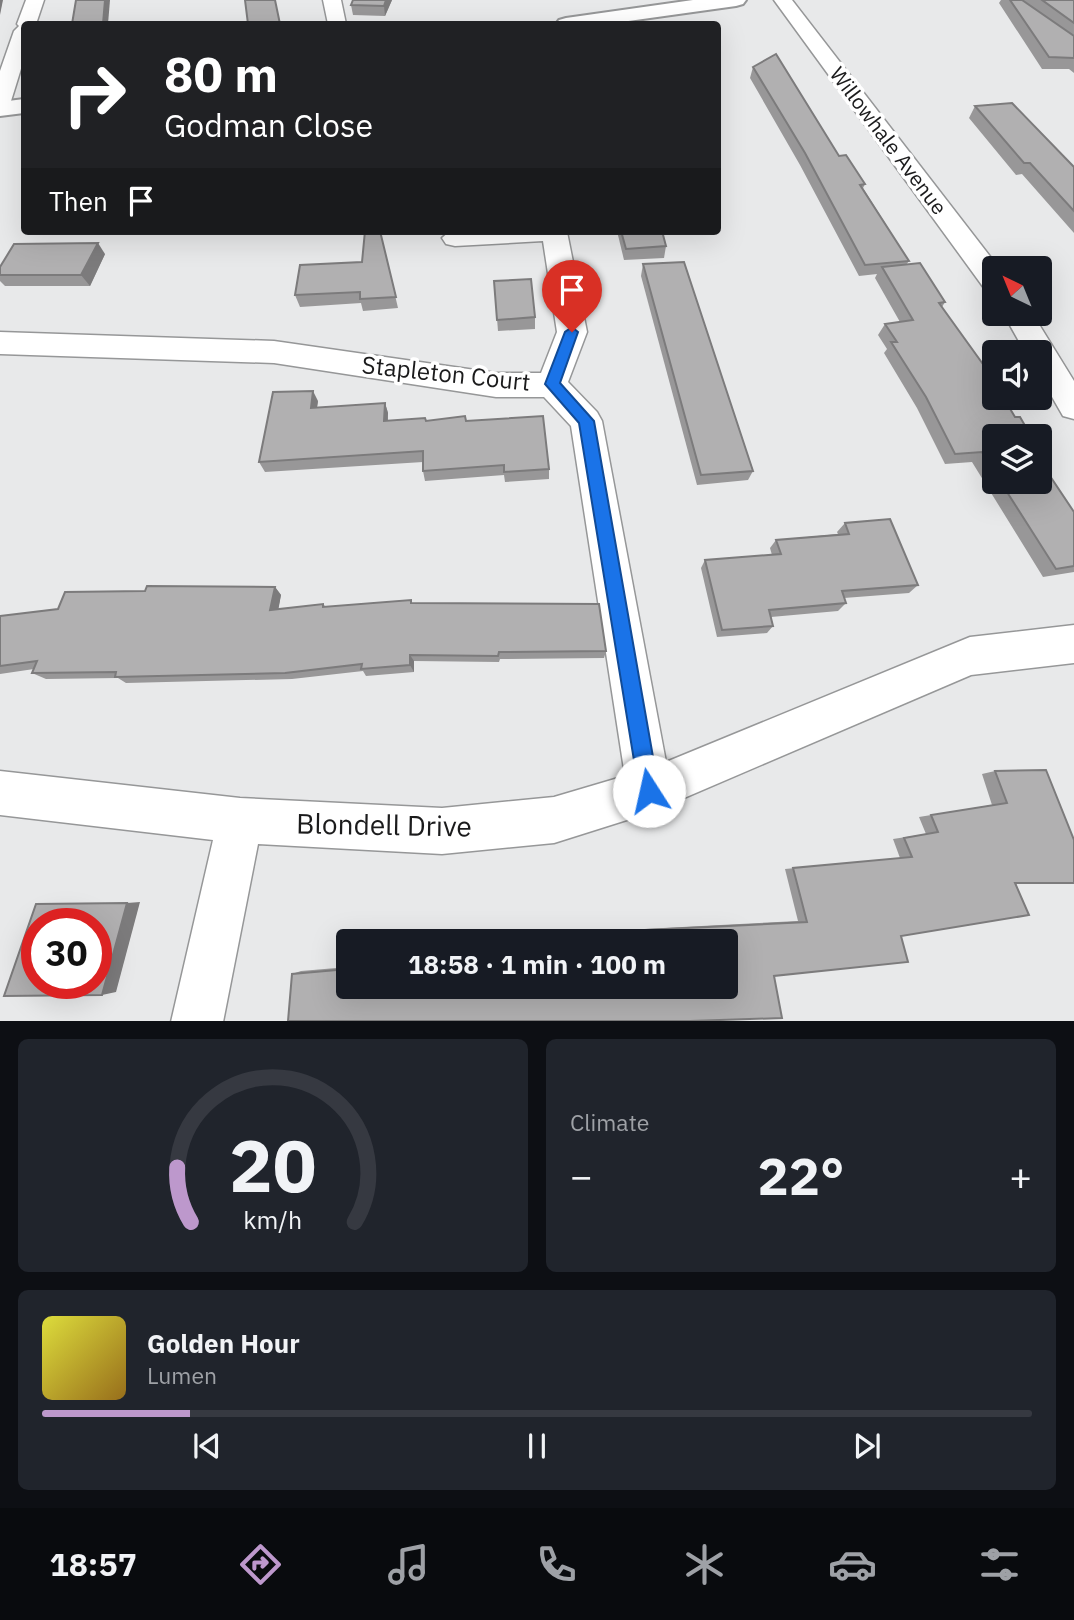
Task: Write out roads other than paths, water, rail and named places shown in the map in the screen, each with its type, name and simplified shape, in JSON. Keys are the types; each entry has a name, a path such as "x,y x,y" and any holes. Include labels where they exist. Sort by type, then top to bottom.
{"street":[{"path":"28,21 35,0"},
{"path":"332,0 336,21"},
{"path":"583,21 691,2 736,0"},
{"name":"Willowhale Avenue","path":"783,0 982,265"},
{"path":"0,101 21,40"},
{"path":"0,109 21,106"},
{"path":"455,238 504,235"},
{"path":"552,384 572,332 555,235"},
{"path":"1025,326 1074,407"},
{"name":"Stapleton Court","path":"0,343 274,352 496,385 552,384 586,421 649,791"},
{"name":"Blondell Drive","path":"0,793 240,821 442,831 554,820 649,791 970,656 1074,644"},
{"path":"197,1021 240,821"}]}
